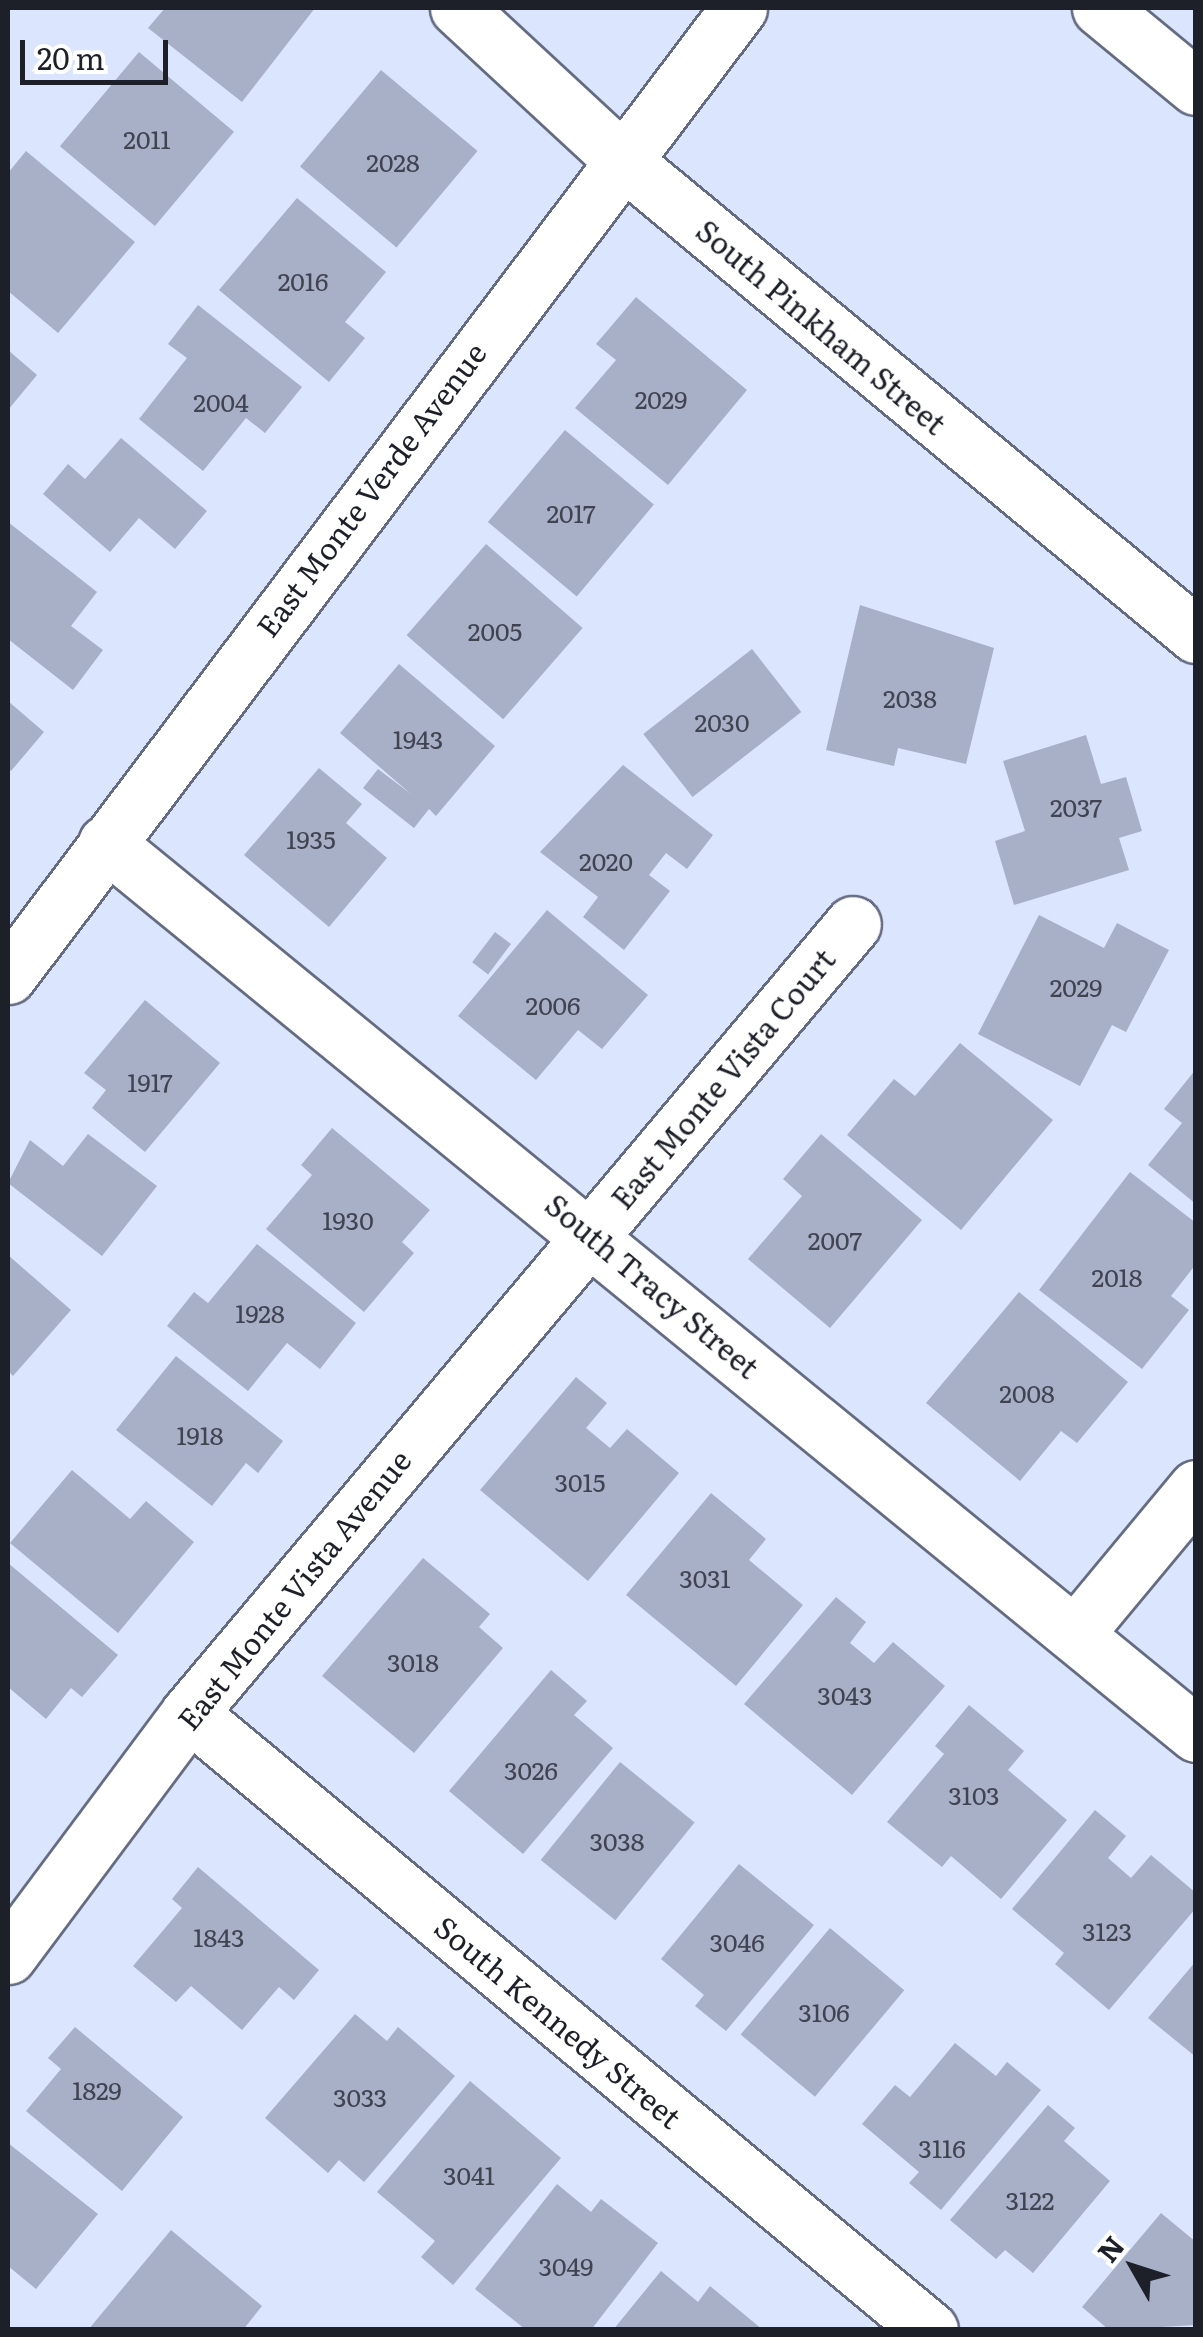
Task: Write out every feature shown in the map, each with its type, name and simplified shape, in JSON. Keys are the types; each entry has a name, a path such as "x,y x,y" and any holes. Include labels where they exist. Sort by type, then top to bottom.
{"street":[{"name":"South Pinkham Street","path":"458,8 620,158 1196,635"},
{"name":"East Monte Verde Avenue","path":"8,976 620,158 739,8"},
{"path":"1100,8 1196,87"},
{"name":"South Tracy Street","path":"106,843 381,1076 456,1120 1196,1734"},
{"name":"East Monte Vista Court","path":"590,1233 854,924"},
{"name":"East Monte Vista Avenue","path":"8,1956 189,1713 590,1233"},
{"path":"1075,1634 1196,1488"},
{"name":"South Kennedy Street","path":"189,1713 930,2330"}],"building":[{"path":"165,8 315,8 242,102 148,28"},
{"path":"139,52 234,132 155,226 60,146"},
{"path":"381,70 478,151 397,248 300,167"},
{"path":"26,151 135,242 58,333 8,291 8,173"},
{"path":"297,198 386,272 345,322 365,338 329,382 219,290"},
{"path":"636,297 747,390 668,485 575,408 616,360 596,344"},
{"path":"198,305 302,387 265,433 246,418 203,471 139,419 187,358 168,344"},
{"path":"8,350 37,375 8,410"},
{"path":"565,430 654,505 577,596 488,522"},
{"path":"121,438 207,511 175,549 139,518 110,552 43,494 68,464 85,479"},
{"path":"8,522 97,592 71,626 103,650 73,690 8,639"},
{"path":"486,544 583,628 503,719 407,635"},
{"path":"860,605 994,648 966,764 898,748 894,766 826,750"},
{"path":"752,649 801,712 693,797 643,734"},
{"path":"399,664 495,746 436,816 429,809 414,828 363,788 378,769 411,794 340,733"},
{"path":"8,701 44,732 11,771 8,768"},
{"path":"1086,735 1101,784 1126,777 1142,831 1119,838 1129,870 1014,905 995,841 1025,831 1003,761"},
{"path":"623,765 713,835 687,869 666,853 649,875 670,891 624,950 583,917 598,897 540,852"},
{"path":"319,768 362,804 346,823 387,858 329,927 244,855"},
{"path":"547,910 648,995 602,1049 578,1030 536,1080 458,1016"},
{"path":"1039,915 1104,948 1117,923 1169,950 1126,1032 1112,1025 1080,1086 978,1034"},
{"path":"495,932 511,944 488,974 472,962"},
{"path":"145,1000 220,1063 145,1152 92,1108 106,1090 84,1073"},
{"path":"960,1043 1053,1120 961,1230 847,1135 894,1079 915,1096"},
{"path":"1196,1069 1196,1204 1148,1165 1182,1123 1164,1109"},
{"path":"332,1128 430,1210 402,1242 414,1253 364,1312 266,1229 312,1175 301,1165"},
{"path":"88,1134 157,1186 102,1256 8,1183 30,1140 63,1166"},
{"path":"821,1134 922,1220 830,1328 748,1259 802,1196 783,1179"},
{"path":"1130,1172 1196,1223 1196,1264 1171,1296 1189,1310 1142,1369 1039,1290"},
{"path":"257,1244 356,1323 320,1369 287,1343 248,1391 167,1326 194,1292 208,1303"},
{"path":"8,1255 71,1310 13,1376 8,1371"},
{"path":"1019,1292 1128,1382 1077,1443 1061,1431 1020,1481 926,1403"},
{"path":"176,1356 283,1441 258,1473 246,1463 212,1506 116,1430"},
{"path":"576,1377 607,1403 586,1428 610,1448 627,1429 679,1473 588,1581 480,1490"},
{"path":"72,1470 130,1519 146,1501 194,1542 118,1633 10,1543"},
{"path":"711,1493 766,1539 749,1560 803,1605 736,1686 626,1595"},
{"path":"423,1558 490,1614 479,1627 503,1648 414,1753 322,1676"},
{"path":"8,1563 118,1655 82,1697 71,1688 46,1719 8,1687"},
{"path":"836,1597 866,1622 850,1643 874,1663 893,1642 945,1686 852,1795 744,1704"},
{"path":"551,1670 587,1701 574,1715 613,1748 523,1854 449,1791"},
{"path":"969,1705 1024,1751 1008,1770 1067,1820 1001,1899 951,1856 942,1867 887,1822 944,1754 935,1746"},
{"path":"620,1762 695,1822 615,1920 541,1860"},
{"path":"1095,1810 1126,1836 1108,1858 1131,1878 1151,1855 1196,1893 1196,1908 1109,2010 1055,1964 1064,1953 1012,1909"},
{"path":"739,1864 814,1925 726,2031 695,2006 704,1995 661,1959"},
{"path":"198,1867 319,1970 294,2000 279,1987 242,2030 191,1986 176,2002 133,1966 182,1908 172,1899"},
{"path":"830,1928 904,1990 815,2097 741,2034"},
{"path":"1196,1961 1196,2057 1148,2018"},
{"path":"355,2014 387,2041 398,2027 455,2076 364,2182 339,2160 328,2173 265,2118"},
{"path":"75,2027 183,2117 122,2191 26,2111 61,2069 48,2058"},
{"path":"955,2043 996,2076 1007,2062 1041,2090 941,2210 909,2183 919,2172 862,2124 895,2085 910,2097"},
{"path":"470,2081 561,2158 453,2285 421,2257 435,2241 377,2192"},
{"path":"1048,2105 1075,2128 1064,2141 1110,2181 1033,2273 1005,2250 996,2259 950,2220"},
{"path":"8,2143 98,2214 36,2289 8,2266"},
{"path":"557,2184 591,2212 601,2199 658,2243 591,2330 526,2330 475,2289"},
{"path":"1161,2213 1196,2242 1196,2325 1109,2330 1082,2307"},
{"path":"171,2230 262,2306 243,2330 88,2330"},
{"path":"661,2271 698,2302 710,2286 763,2330 613,2330"}]}
